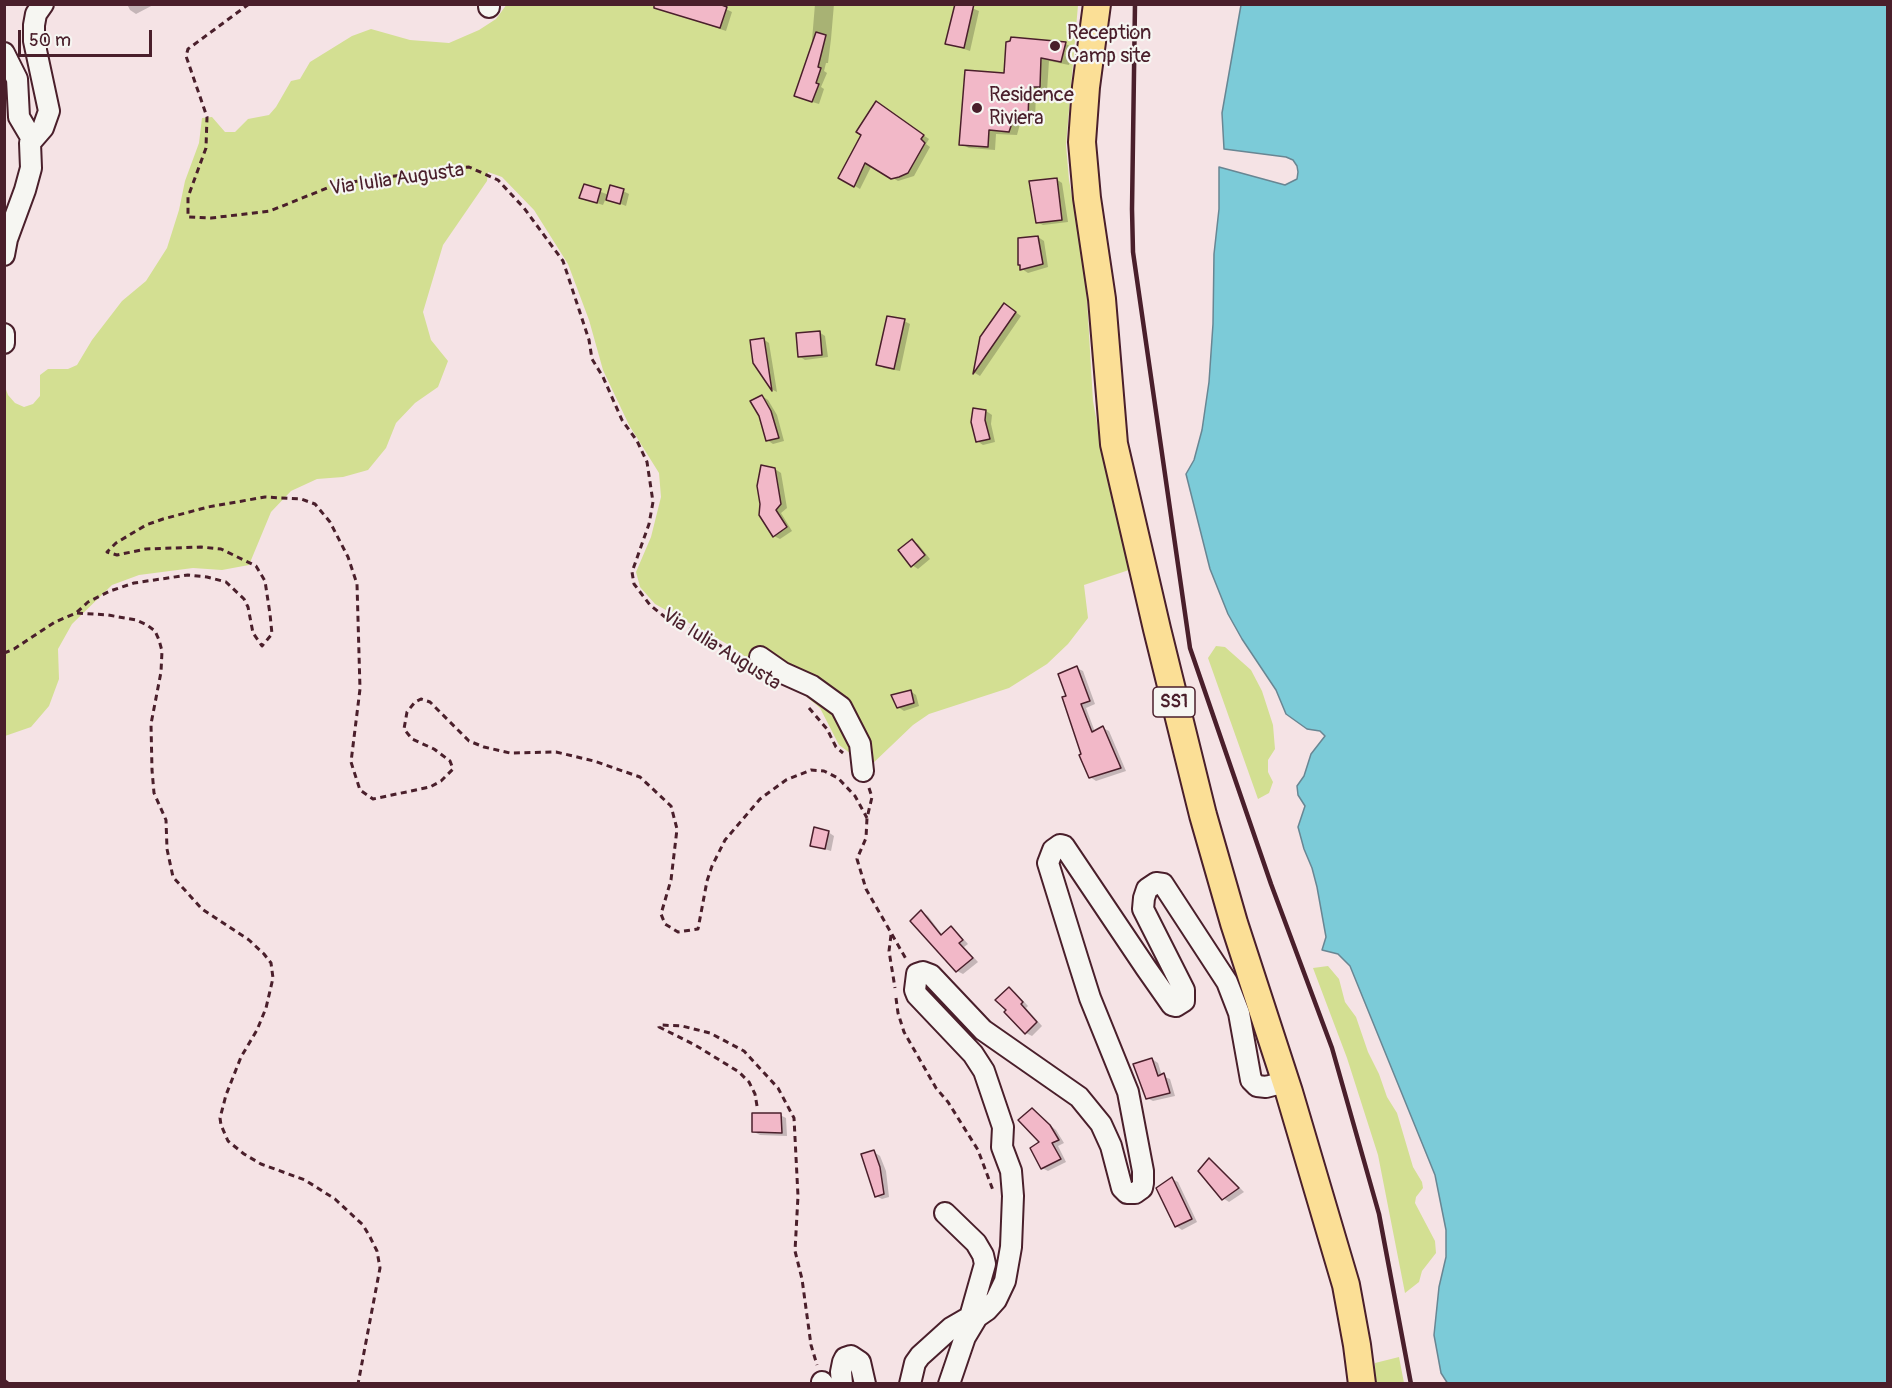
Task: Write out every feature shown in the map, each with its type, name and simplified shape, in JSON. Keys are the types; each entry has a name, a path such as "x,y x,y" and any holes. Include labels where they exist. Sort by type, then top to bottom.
{"main road":[{"name":"SS1","path":"1097,4 1086,87 1082,142 1087,198 1102,299 1114,444 1200,806 1346,1285 1358,1345 1362,1383"}],"street":[{"path":"4,255 7,239 26,190 31,168 30,143 43,128 49,111 34,41 36,14 43,4"},
{"path":"4,53 17,79 19,117 33,139"},
{"path":"4,334 4,343"},
{"path":"753,660 812,686 841,707 860,744 863,771"},
{"path":"910,1383 915,1363 920,1356 951,1328 987,1310 996,1300 1005,1281 1013,1218 1011,1171 1002,1147 1003,1127 984,1071 973,1054 917,995 916,982 923,972 931,975 983,1030 1079,1097 1101,1124 1111,1146 1122,1188 1127,1193 1140,1191 1143,1183 1143,1171 1128,1092 1090,998 1048,863 1053,850 1060,845 1064,846 1146,968 1172,1005 1176,1006 1184,1001 1184,990 1143,909 1144,898 1150,886 1159,882 1165,886 1227,982 1239,1013 1251,1080 1257,1086 1266,1087 1285,1082"},
{"path":"945,1213 976,1243 985,1264 973,1317 949,1383"},
{"path":"829,1383 840,1372 843,1362 851,1356 860,1362 865,1383"}],"path":[{"name":"Via Iulia Augusta","path":"249,4 188,49 186,56 207,117 206,148 188,197 188,218 212,218 270,211 338,184 469,166 498,180 524,208 563,261 589,340 592,359 603,377 622,420 637,441 647,462 653,502 649,524 632,572 634,584 650,605 665,617 753,660"},
{"path":"4,653 55,622 76,613 88,602 110,591 134,583 167,577 207,576 226,582 244,599 254,633 262,646 272,634 266,581 256,566 221,549 201,547 146,549 117,555 107,552 116,543 146,525 163,519 208,507 266,496 301,499 315,504 330,522 348,557 357,584 360,689 351,762 360,790 373,799 430,786 441,781 453,769 450,761 434,749 412,739 404,729 407,712 415,702 421,699 430,702 469,741 483,747 510,753 556,752 594,761 639,777 672,806 677,829 671,880 661,914 665,924 678,932 698,929 707,881 725,840 760,799 786,780 811,770 824,771 838,777 855,796 867,818"},
{"path":"76,613 136,620 154,631 159,640 162,651 161,672 151,724 152,770 154,793 166,820 166,849 173,877 202,909 249,940 264,954 271,963 273,978 266,1008 241,1057 226,1095 220,1118 221,1125 228,1141 244,1154 261,1164 306,1180 335,1199 363,1225 370,1237 377,1251 380,1268 358,1383"},
{"path":"804,702 827,729 836,747 863,771 872,797 867,818 866,838 858,859 866,889 916,982"},
{"path":"891,935 889,951 898,1013 904,1032 936,1088 948,1102 978,1150 999,1205 1013,1218"},
{"path":"757,1106 755,1094 739,1072 659,1027 660,1024 682,1026 711,1033 744,1051 778,1088 794,1118 798,1196 795,1251 802,1279 811,1345 829,1383"},
{"path":"4,1380 9,1383"}],"green space":[{"path":"507,4 1078,5 1066,145 1069,180 1085,267 1093,401 1129,570 1084,585 1088,618 1068,644 1047,664 1009,688 929,714 913,725 869,767 839,745 820,708 795,687 757,665 729,645 655,604 640,587 636,572 651,537 661,497 659,473 629,425 603,370 589,320 568,264 534,210 502,177 488,172 487,181 443,245 423,312 431,340 448,361 438,387 415,403 396,423 386,448 368,470 343,477 317,479 291,491 271,512 249,565 222,570 193,568 139,575 112,585 72,624 58,649 59,679 49,706 31,727 5,736 4,384 8,395 15,403 24,407 33,404 40,396 40,375 48,369 68,369 77,365 92,340 122,301 146,281 167,248 185,181 199,143 202,118 212,117 225,132 235,132 248,119 269,115 291,81 300,79 310,62 352,36 371,29 410,40 449,43 479,30 496,19"},
{"path":"1216,646 1225,647 1251,670 1262,691 1273,725 1275,749 1268,760 1268,772 1273,782 1269,793 1258,799 1208,658"},
{"path":"1328,966 1339,979 1345,1002 1356,1017 1387,1097 1397,1113 1413,1167 1422,1182 1423,1188 1416,1197 1415,1203 1435,1241 1436,1253 1422,1271 1419,1282 1405,1293 1378,1155 1347,1058 1313,968"},
{"path":"1399,1357 1404,1383 1375,1383 1375,1363"}],"water":[{"path":"1241,5 1887,5 1887,1383 1448,1384 1441,1373 1434,1335 1439,1287 1446,1257 1446,1230 1435,1175 1350,966 1338,954 1322,950 1326,937 1317,887 1298,827 1305,806 1298,795 1297,786 1304,776 1311,754 1325,736 1320,731 1307,729 1286,714 1276,690 1228,614 1210,569 1186,474 1194,460 1202,430 1209,382 1214,254 1219,209 1219,167 1285,185 1297,179 1298,172 1293,160 1286,157 1224,149 1222,113"}],"building":[{"path":"654,4 719,4 727,7 720,28 654,8"},
{"path":"955,4 974,4 964,48 945,44"},
{"path":"816,32 826,35 818,67 821,68 816,83 819,84 812,102 794,96"},
{"path":"1011,37 1066,42 1061,62 1041,58 1040,87 1029,87 1028,120 1013,120 1009,132 989,130 988,147 959,145 965,70 1004,73 1006,42 1010,41"},
{"path":"876,101 924,135 921,139 925,143 908,173 891,179 865,163 854,187 838,178 861,135 856,132"},
{"path":"1057,178 1062,220 1036,223 1029,181"},
{"path":"584,184 601,189 597,203 579,198"},
{"path":"610,185 624,189 620,204 606,200"},
{"path":"1038,236 1043,264 1020,270 1018,238"},
{"path":"1004,303 1016,312 973,374 980,337"},
{"path":"887,316 905,319 894,369 876,365"},
{"path":"820,331 822,355 798,357 796,333"},
{"path":"764,338 772,391 753,363 750,340"},
{"path":"762,395 771,411 779,438 766,441 759,416 750,401"},
{"path":"973,408 986,410 985,420 990,439 976,442 971,422"},
{"path":"761,465 775,468 781,504 776,510 787,527 773,537 759,515 757,486"},
{"path":"912,539 925,555 911,567 898,550"},
{"path":"1077,666 1090,701 1081,704 1092,732 1103,726 1121,768 1089,778 1079,755 1081,754 1062,697 1066,696 1058,674"},
{"path":"911,690 914,703 897,708 891,695"},
{"path":"814,827 829,831 825,849 810,846"},
{"path":"921,910 941,935 951,926 963,940 959,943 973,958 956,972 910,921"},
{"path":"1009,987 1037,1022 1025,1034 995,1000"},
{"path":"1152,1058 1158,1076 1164,1073 1170,1093 1146,1099 1133,1064"},
{"path":"1032,1108 1050,1125 1059,1140 1052,1143 1061,1159 1041,1169 1030,1148 1039,1142 1018,1120"},
{"path":"752,1113 781,1113 782,1133 752,1132"},
{"path":"874,1150 880,1167 884,1194 875,1197 861,1154"},
{"path":"1209,1158 1239,1188 1222,1200 1198,1171"},
{"path":"1172,1177 1192,1219 1175,1227 1156,1188"}],"railway":[{"path":"1135,4 1133,252 1190,648 1271,884 1332,1048 1379,1214 1411,1384"}],"place":[{"name":"Reception Camp site","path":"1055,46"},
{"name":"Residence Riviera","path":"977,108"}]}
